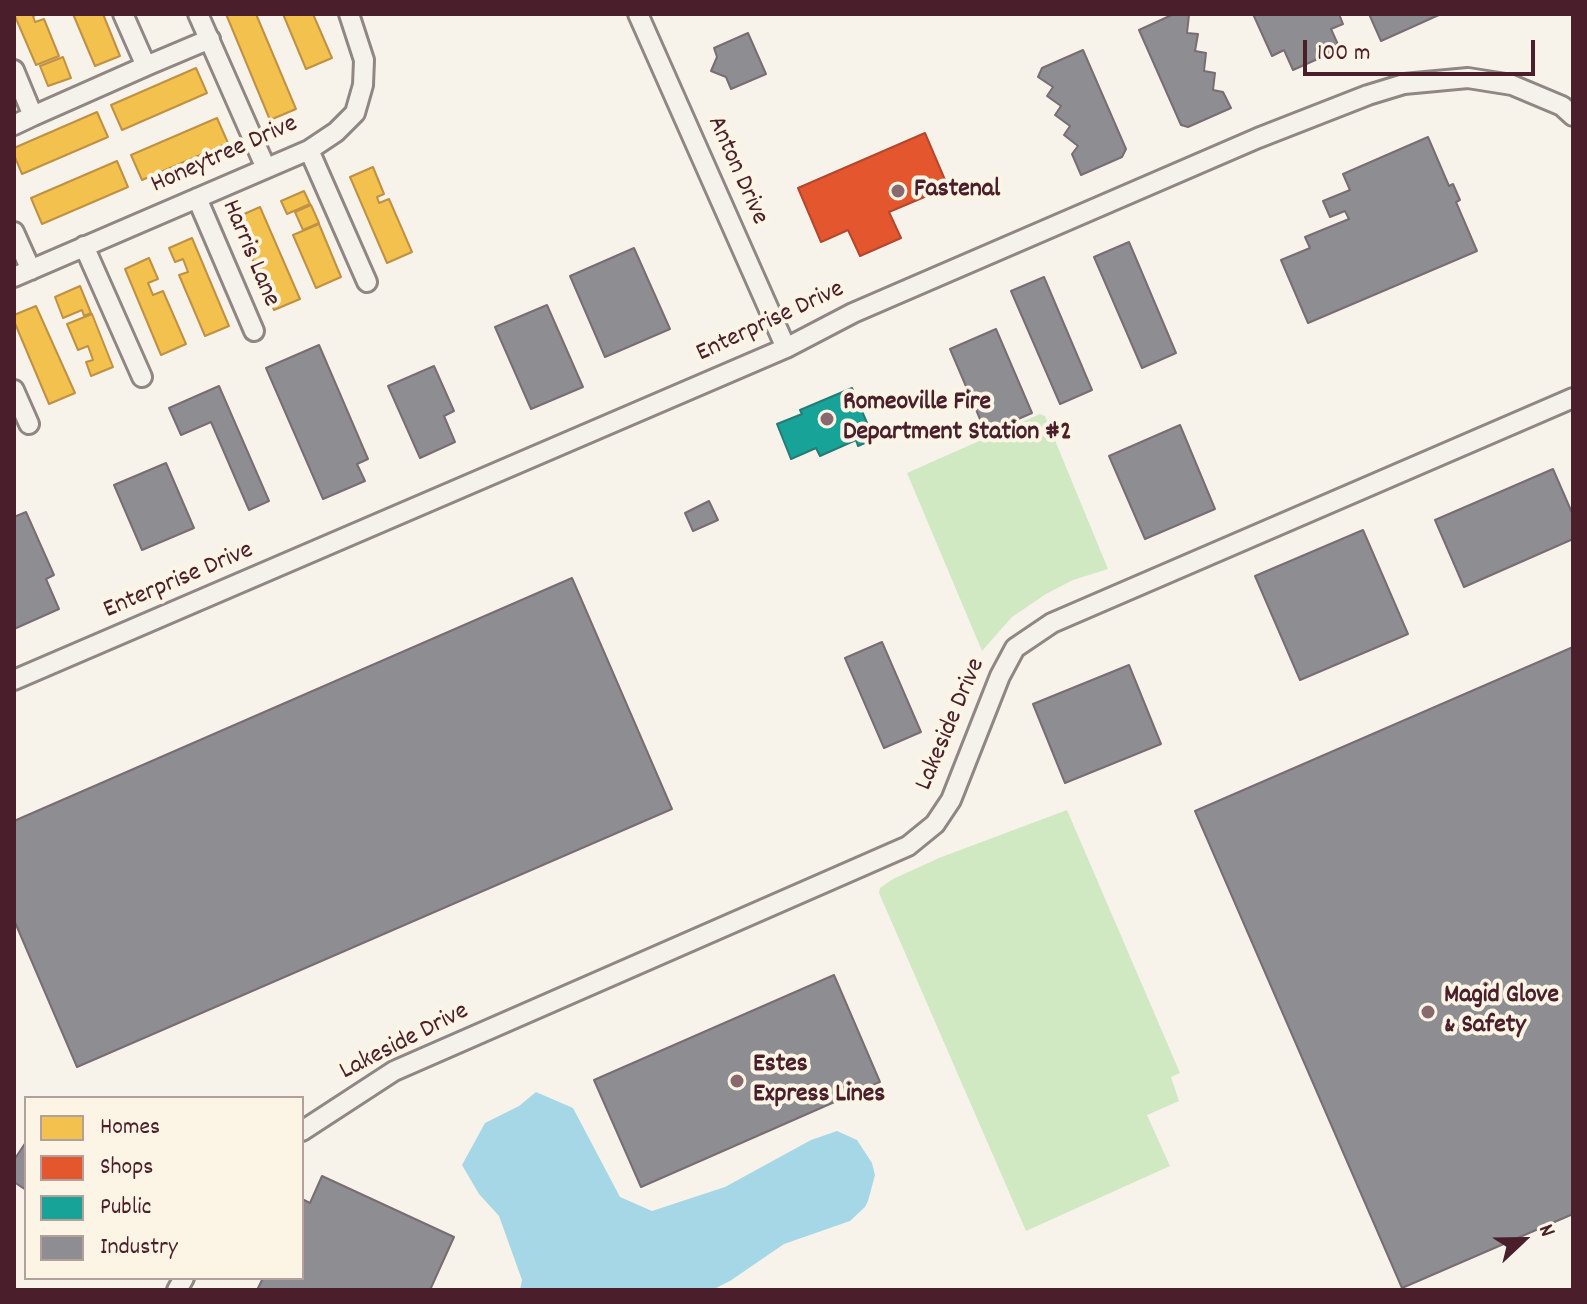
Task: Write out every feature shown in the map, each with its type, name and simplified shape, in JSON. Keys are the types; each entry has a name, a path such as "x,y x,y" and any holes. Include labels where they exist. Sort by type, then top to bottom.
{"street":[{"path":"123,14 146,66"},
{"path":"198,14 265,166"},
{"name":"Honeytree Drive","path":"22,274 265,166 309,150 336,132 355,113 363,85 364,60 349,14"},
{"name":"Anton Drive","path":"638,14 786,348"},
{"path":"14,125 210,39"},
{"path":"14,70 33,116"},
{"name":"Enterprise Drive","path":"14,680 786,348 856,311 1258,138 1380,91 1404,84 1468,78 1512,85 1567,111"},
{"path":"309,150 367,282"},
{"name":"Harris Lane","path":"197,198 254,331"},
{"path":"14,232 22,274"},
{"path":"84,246 142,377"},
{"path":"14,390 29,424"},
{"name":"Lakeside Drive","path":"304,1130 394,1071 908,846 935,824 951,800 1000,676 1015,648 1052,623 1573,398"}],"green space":[{"path":"1040,414 1045,416 1108,569 1073,580 1046,594 1012,617 982,651 907,473"},
{"path":"1067,810 1180,1073 1171,1077 1179,1101 1147,1115 1170,1166 1026,1231 879,893 880,888 893,879 939,858"}],"water":[{"path":"536,1092 573,1108 620,1197 652,1211 725,1187 811,1140 837,1131 857,1140 872,1163 875,1175 868,1201 850,1221 784,1244 712,1290 520,1290 522,1280 499,1216 479,1194 462,1165 485,1123 519,1106"}],"building: Homes":[{"path":"14,14 38,14 33,16 35,22 44,19 59,56 36,65"},
{"path":"73,14 103,14 120,56 95,66"},
{"path":"226,14 256,14 296,109 270,120"},
{"path":"283,14 313,14 332,58 306,69"},
{"path":"63,57 71,78 48,86 40,66"},
{"path":"196,68 207,93 122,130 111,105"},
{"path":"97,112 108,137 22,174 14,148"},
{"path":"217,118 228,143 142,180 131,155"},
{"path":"117,161 128,187 42,224 31,198"},
{"path":"373,167 384,194 377,197 379,203 389,199 412,252 387,263 350,177"},
{"path":"304,191 310,204 287,214 281,201"},
{"path":"311,205 319,223 303,230 295,212"},
{"path":"260,207 300,299 274,310 235,218"},
{"path":"319,224 341,277 316,288 293,235"},
{"path":"192,238 229,326 205,336 179,275 188,272 183,259 175,262 169,248"},
{"path":"149,258 158,279 148,283 153,295 163,291 186,344 161,355 125,269"},
{"path":"80,286 91,313 84,316 82,310 63,318 55,297"},
{"path":"36,306 75,393 49,404 14,321 14,315"},
{"path":"92,314 113,367 91,376 86,362 93,360 88,346 78,350 67,324"}],"building: Shops":[{"path":"925,133 948,187 889,212 901,238 860,256 848,230 821,242 798,188"}],"building: Public":[{"name":"Romeoville Fire Department Station #2","path":"852,388 874,439 858,446 856,440 820,456 816,448 791,459 777,424 802,414 800,410"}],"building: Industry":[{"path":"1174,14 1189,15 1187,33 1198,34 1195,51 1206,53 1204,71 1215,73 1213,90 1223,92 1231,108 1188,127 1181,125 1139,30"},
{"path":"1253,14 1339,14 1343,24 1331,29 1340,49 1293,70 1284,50 1272,56"},
{"path":"1369,14 1441,14 1381,41"},
{"path":"748,33 766,74 731,89 726,77 711,71 717,57 714,48"},
{"path":"1083,50 1126,149 1122,157 1081,175 1072,154 1078,146 1064,135 1070,126 1055,115 1061,106 1047,96 1053,87 1038,77 1042,68"},
{"path":"1428,137 1449,186 1453,184 1460,200 1456,202 1477,251 1308,323 1281,260 1310,248 1305,237 1349,219 1345,211 1330,217 1323,201 1350,190 1343,174"},
{"path":"1129,242 1176,353 1142,368 1094,257"},
{"path":"634,248 670,329 605,357 570,276"},
{"path":"1044,277 1092,390 1060,404 1011,291"},
{"path":"547,305 583,387 531,409 495,327"},
{"path":"996,329 1032,413 986,433 950,349"},
{"path":"319,345 368,459 357,464 365,481 323,499 266,368"},
{"path":"434,366 454,411 444,416 455,442 420,458 388,386"},
{"path":"219,386 269,501 249,510 211,422 181,435 169,408"},
{"path":"1180,425 1215,509 1145,539 1109,456"},
{"path":"166,463 194,528 142,550 114,485"},
{"path":"1553,469 1573,515 1573,539 1464,587 1435,520"},
{"path":"709,501 718,520 693,531 685,513"},
{"path":"26,512 54,575 46,579 59,609 14,629 14,517"},
{"path":"1363,530 1408,634 1300,680 1255,576"},
{"path":"572,578 672,809 77,1067 14,920 14,821"},
{"path":"882,642 921,732 884,748 845,658"},
{"name":"Magid Glove & Safety","path":"1573,647 1573,1214 1402,1288 1195,811"},
{"path":"1129,665 1161,744 1065,783 1033,704"},
{"name":"Estes Express Lines","path":"834,975 880,1082 641,1187 594,1080"},
{"path":"24,1145 24,1189 14,1182 14,1160"},
{"path":"322,1176 454,1237 430,1290 257,1290 262,1280 304,1280 304,1200 310,1203"}],"place":[{"name":"Fastenal","path":"898,191"},
{"name":"Romeoville Fire Department Station #2","path":"827,419"},
{"name":"Magid Glove & Safety","path":"1428,1012"},
{"name":"Estes Express Lines","path":"737,1081"}]}
